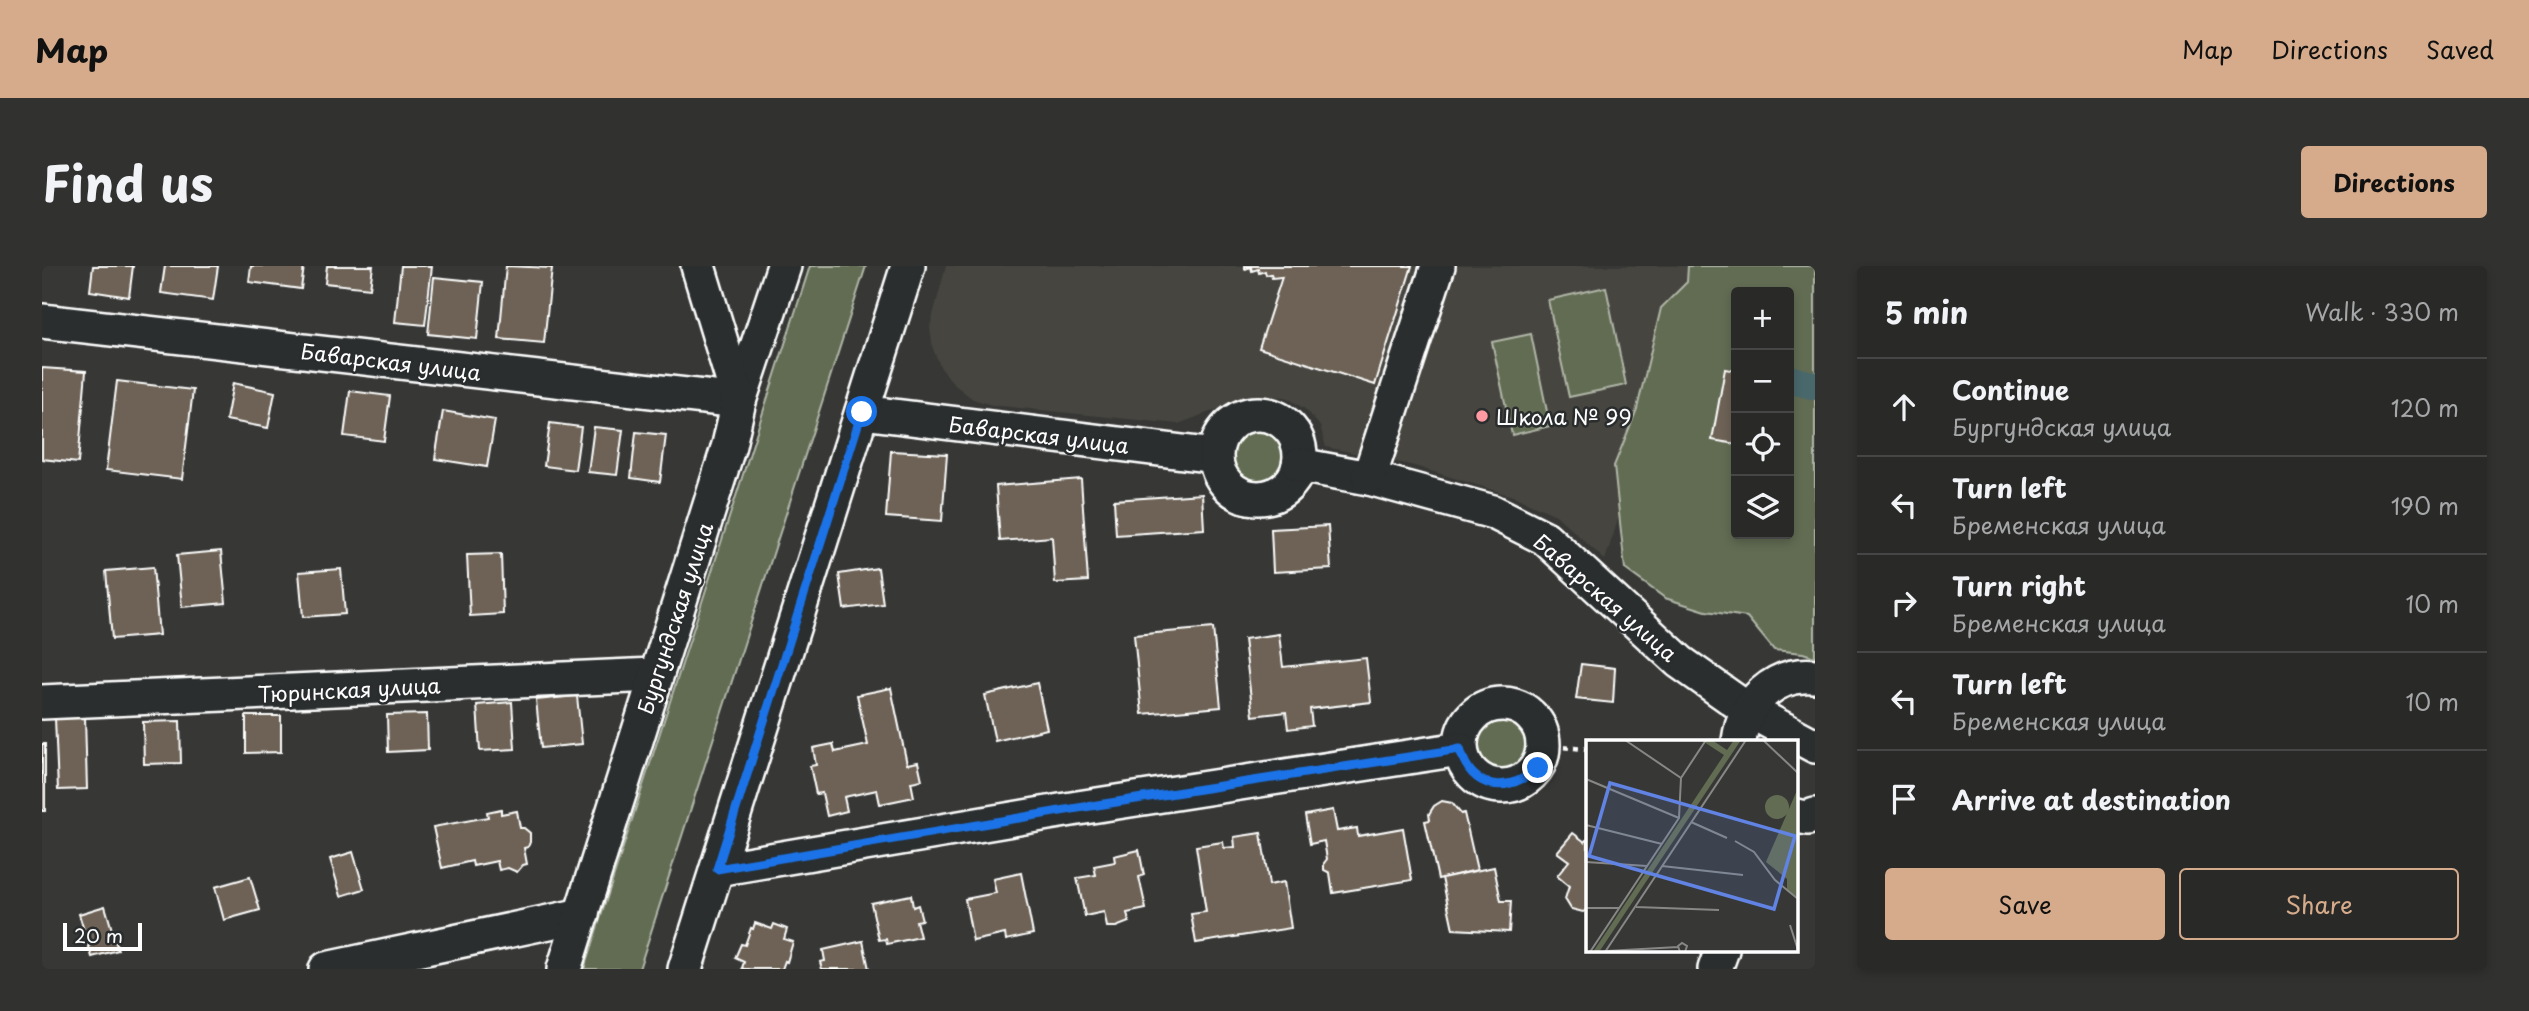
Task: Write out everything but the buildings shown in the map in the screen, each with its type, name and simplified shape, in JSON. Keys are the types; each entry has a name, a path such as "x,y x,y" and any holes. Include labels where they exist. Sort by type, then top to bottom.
{"street":[{"name":"Бургундская улица","path":"564,969 729,445 739,401 698,266"},
{"path":"708,266 708,299"},
{"path":"739,401 785,266"},
{"path":"685,969 908,266"},
{"path":"1369,478 1438,266"},
{"name":"Баварская улица","path":"42,321 739,401"},
{"name":"Баварская улица","path":"862,412 1216,456"},
{"path":"1250,414 1262,414 1273,417 1292,431 1297,442 1299,465 1285,488 1260,498 1234,491 1218,470 1216,456 1217,445 1229,425 1250,414"},
{"name":"Баварская улица","path":"1299,465 1369,478 1493,512 1545,538 1680,662 1743,726 1791,740"},
{"name":"Тюринская улица","path":"42,702 655,675"},
{"path":"1743,726 1758,696 1771,685 1786,678 1815,676"},
{"path":"1504,704 1519,707 1538,722 1544,746 1544,756 1538,768 1526,778 1512,784 1498,785 1471,773 1463,762 1460,749 1462,735 1475,714 1504,704"},
{"name":"Баварская улица","path":"1798,742 1815,747"},
{"path":"717,869 1078,808 1460,749"},
{"path":"326,969 582,915"},
{"path":"1715,969 1722,951"}],"path":[{"path":"1544,746 1586,749"}],"shaded area":[{"name":"Школа № 99","path":"946,266 1700,266 1605,560 1556,515 1513,496 1411,465 1326,447 1320,426 1305,409 1286,397 1255,395 1178,424 992,405 973,399 955,385 941,368 933,349 930,327"}],"green space":[{"path":"810,266 866,266 639,969 584,969"},
{"path":"1688,266 1815,266 1815,657 1774,650 1747,617 1706,611 1665,598 1625,569 1614,466 1637,409 1661,308 1687,282"},
{"path":"1606,287 1626,385 1569,397 1548,300"},
{"path":"1531,334 1550,426 1512,435 1492,342"},
{"path":"1258,425 1275,430 1283,438 1288,455 1283,472 1275,480 1258,485 1241,480 1233,472 1228,455 1233,438 1241,430"},
{"path":"1492,714 1504,714 1520,723 1527,733 1527,757 1520,767 1504,776 1492,776 1481,771 1472,762 1467,751 1467,739 1472,728 1481,719"}],"waterway":[{"path":"1794,380 1815,386"}],"place":[{"name":"Школа № 99","path":"1482,416"}],"route":[{"path":"862,412 717,869 1078,808 1460,749 1463,762 1471,773 1498,785 1512,784 1526,778 1538,768"}]}
